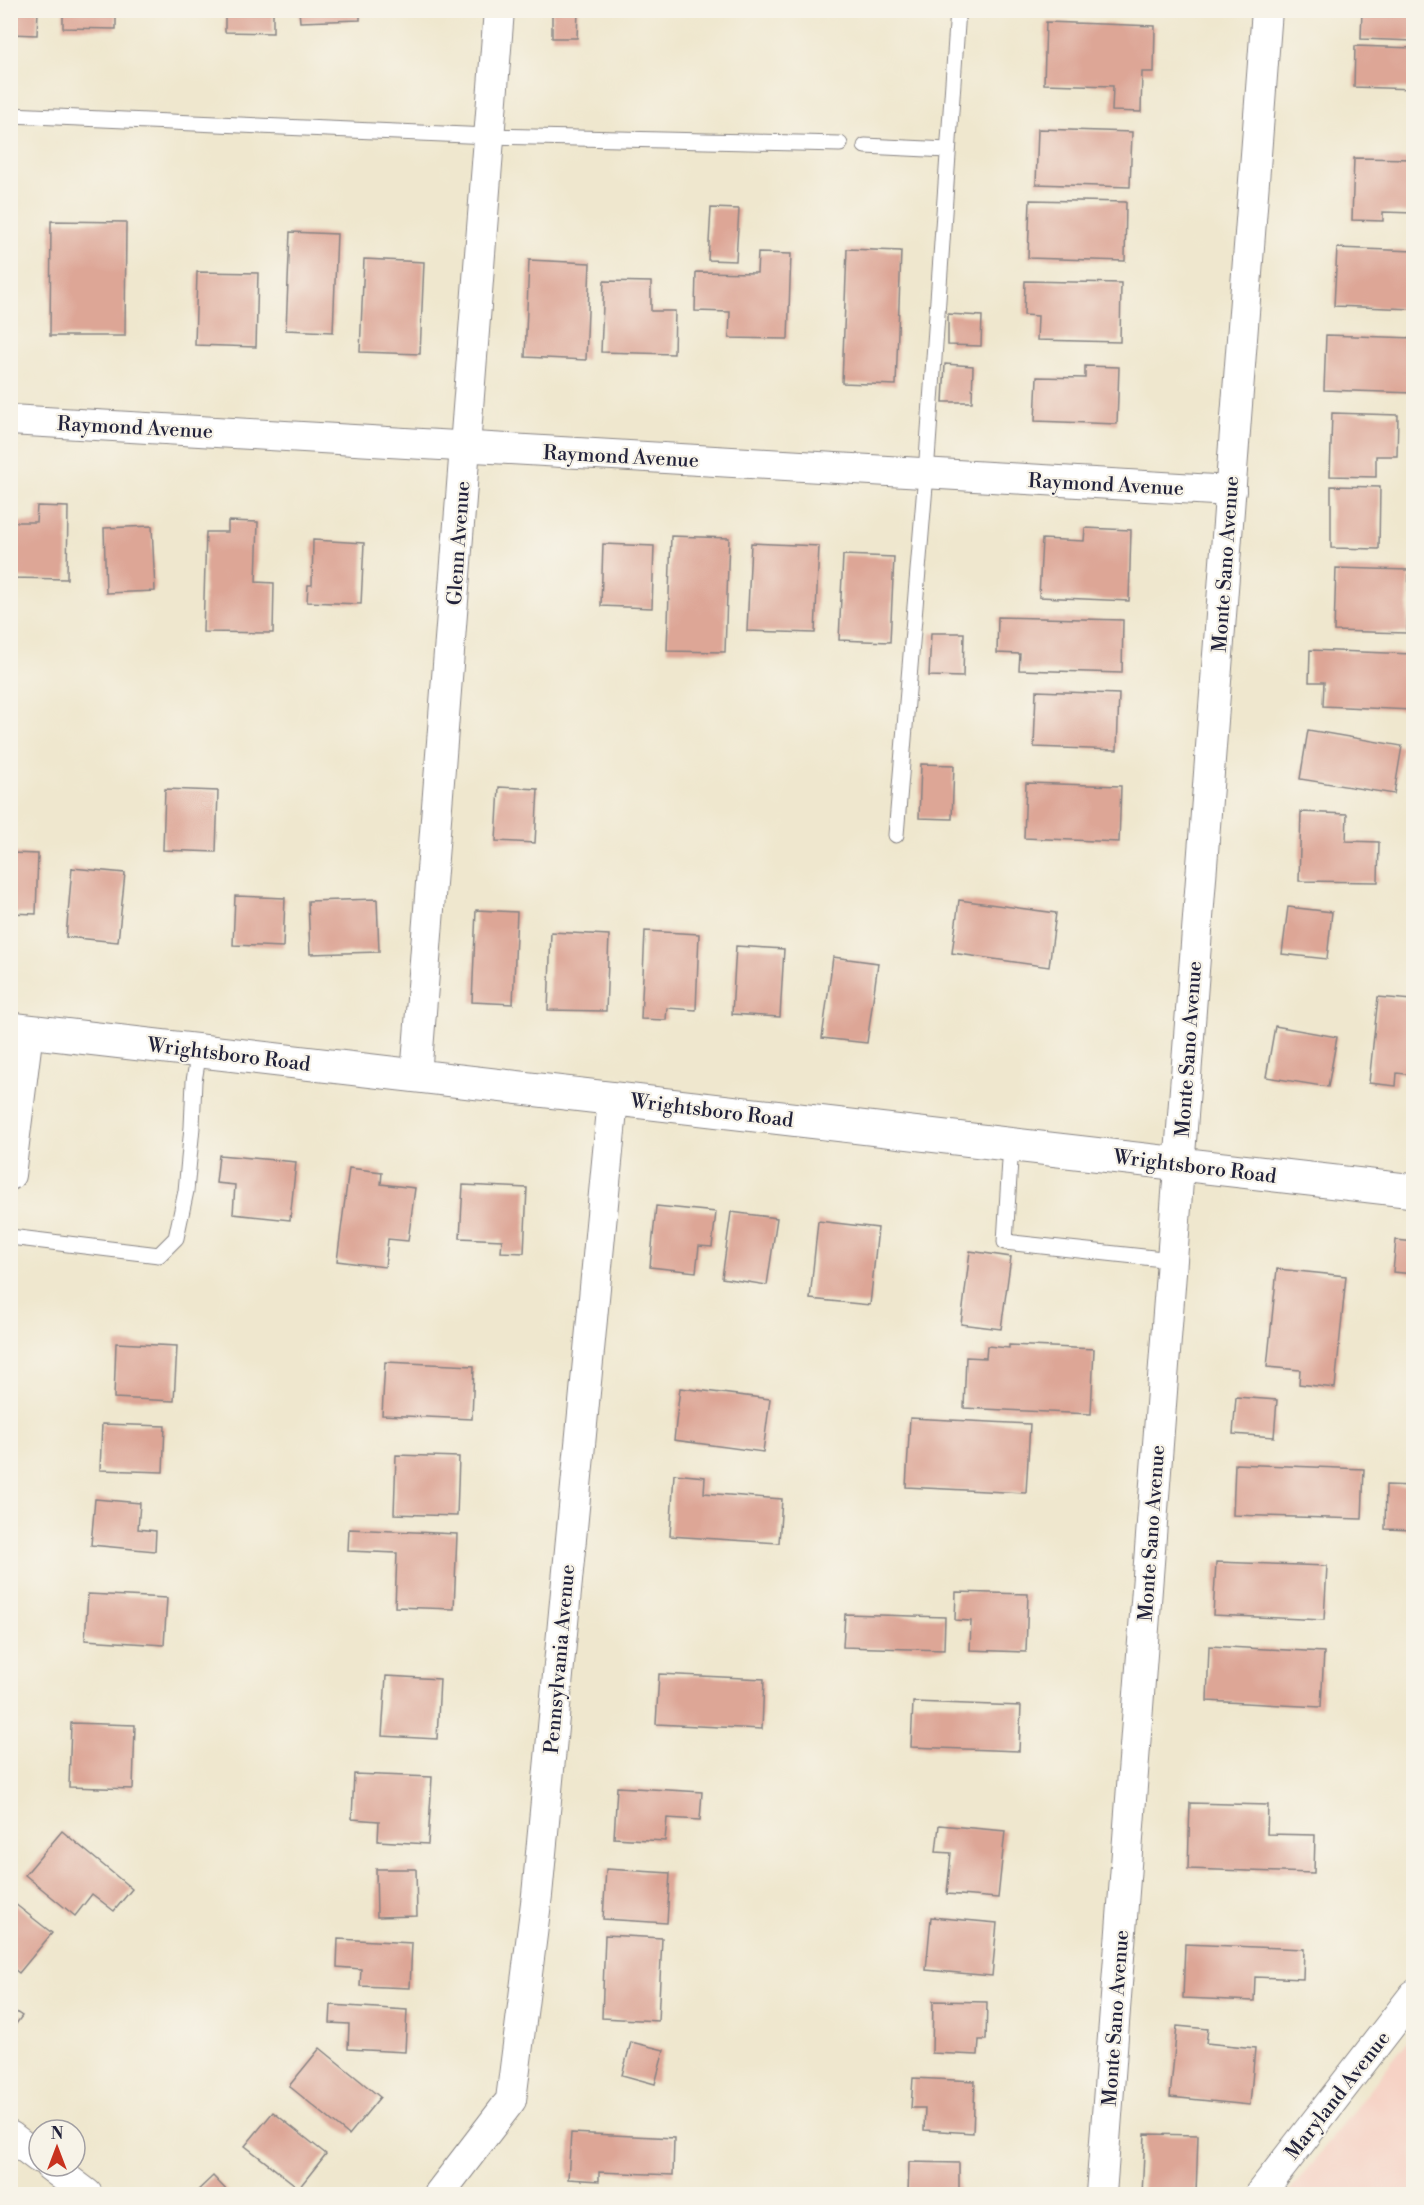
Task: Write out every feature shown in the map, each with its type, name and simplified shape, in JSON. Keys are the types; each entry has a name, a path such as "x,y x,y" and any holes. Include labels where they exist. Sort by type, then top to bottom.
{"main road":[{"name":"Wrightsboro Road","path":"19,1030 1413,1191"}],"street":[{"name":"Glenn Avenue","path":"416,1076 499,10"},
{"name":"Monte Sano Avenue","path":"1101,2194 1267,10"},
{"name":"Raymond Avenue","path":"10,420 1231,492"},
{"path":"10,1175 19,1030"},
{"name":"Pennsylvania Avenue","path":"439,2194 511,2100 537,1895 613,1099"},
{"name":"Maryland Avenue","path":"1260,2194 1413,1995"},
{"path":"10,2136 27,2149"},
{"path":"66,2178 87,2194"}],"lane":[{"path":"896,836 926,474 958,10"},
{"path":"10,115 489,136 840,144"},
{"path":"865,146 948,150"},
{"path":"10,1237 159,1255 176,1238 186,1191 194,1081 199,1051"},
{"path":"1011,1144 1005,1242 1172,1260"}],"shaded area":[{"path":"1413,2034 1413,2194 1288,2194"}],"building":[{"path":"10,10 38,10 37,35 10,34"},
{"path":"63,10 116,10 116,29 63,28"},
{"path":"225,10 273,10 273,33 225,32"},
{"path":"299,10 360,10 360,20 300,22"},
{"path":"552,10 578,10 577,38 552,38"},
{"path":"1362,10 1414,10 1414,41 1361,39"},
{"path":"1046,22 1155,26 1154,72 1142,72 1141,112 1112,111 1113,86 1044,84"},
{"path":"1355,46 1414,48 1414,89 1354,87"},
{"path":"1038,129 1132,132 1130,187 1036,184"},
{"path":"1354,158 1414,159 1414,213 1383,212 1383,221 1352,220"},
{"path":"1030,200 1126,202 1125,261 1028,258"},
{"path":"711,208 739,209 736,261 708,260"},
{"path":"51,221 126,222 125,336 50,336"},
{"path":"290,232 337,234 333,332 286,330"},
{"path":"10,246 14,246 12,282 10,282"},
{"path":"1337,248 1414,251 1414,309 1334,306"},
{"path":"847,249 901,251 896,385 842,383"},
{"path":"758,253 791,254 788,339 729,338 730,312 695,311 696,272 757,273"},
{"path":"364,259 424,262 420,354 360,352"},
{"path":"529,260 590,263 586,360 525,357"},
{"path":"197,272 258,273 256,347 195,345"},
{"path":"604,281 651,282 651,311 675,311 674,354 601,352"},
{"path":"1025,281 1121,283 1120,342 1037,340 1038,316 1024,315"},
{"path":"948,314 982,316 981,346 948,345"},
{"path":"1326,335 1414,338 1414,393 1324,390"},
{"path":"945,364 973,366 972,402 943,402"},
{"path":"1085,366 1119,367 1117,424 1035,421 1037,377 1085,378"},
{"path":"1332,413 1398,415 1397,456 1376,456 1376,477 1330,476"},
{"path":"1331,486 1380,487 1379,549 1331,548"},
{"path":"37,506 68,507 67,579 10,578 10,522 36,522"},
{"path":"228,521 258,522 256,582 274,583 273,633 203,632 206,532 228,532"},
{"path":"152,526 155,591 106,593 104,528"},
{"path":"1085,528 1131,530 1129,601 1039,597 1042,539 1084,541"},
{"path":"671,536 729,538 725,652 667,651"},
{"path":"313,540 364,543 361,604 307,602 308,585 312,585"},
{"path":"751,543 819,546 815,633 747,631"},
{"path":"603,544 654,546 652,608 601,606"},
{"path":"843,555 894,557 890,642 839,640"},
{"path":"1336,568 1409,570 1407,633 1334,631"},
{"path":"998,617 1123,620 1122,673 1019,670 1020,654 997,653"},
{"path":"931,633 964,633 963,677 929,676"},
{"path":"1310,650 1413,654 1412,710 1323,706 1324,682 1309,682"},
{"path":"1036,691 1119,694 1117,750 1034,747"},
{"path":"1308,730 1402,746 1394,794 1300,779"},
{"path":"921,764 954,765 952,819 919,818"},
{"path":"1026,783 1121,786 1119,842 1024,838"},
{"path":"499,787 538,789 535,843 496,841"},
{"path":"165,789 218,791 216,852 163,850"},
{"path":"1301,812 1347,814 1346,841 1379,842 1378,882 1299,881"},
{"path":"10,853 38,854 36,914 10,913"},
{"path":"72,868 125,873 118,942 66,937"},
{"path":"235,896 285,898 283,947 233,945"},
{"path":"377,899 379,952 310,954 308,901"},
{"path":"959,900 1056,913 1049,967 952,953"},
{"path":"1288,907 1332,912 1327,959 1282,954"},
{"path":"476,910 517,912 513,1004 472,1002"},
{"path":"645,931 699,934 696,1010 667,1008 666,1020 641,1019"},
{"path":"551,932 609,935 606,1011 548,1010"},
{"path":"736,946 784,949 780,1017 732,1014"},
{"path":"833,957 878,963 867,1043 822,1038"},
{"path":"1378,997 1412,1000 1414,1075 1397,1073 1396,1086 1369,1083"},
{"path":"1275,1026 1337,1037 1328,1087 1266,1077"},
{"path":"219,1155 296,1162 290,1220 233,1214 235,1185 216,1183"},
{"path":"349,1168 382,1172 381,1184 415,1188 408,1241 388,1239 385,1267 337,1261"},
{"path":"463,1185 527,1188 524,1253 501,1252 502,1240 460,1238"},
{"path":"656,1206 716,1212 712,1247 699,1246 696,1272 650,1267"},
{"path":"731,1212 777,1218 767,1285 722,1278"},
{"path":"818,1221 878,1228 870,1305 810,1299"},
{"path":"1396,1240 1414,1242 1414,1274 1393,1272"},
{"path":"970,1251 1011,1257 1001,1329 961,1324"},
{"path":"1277,1269 1346,1276 1335,1388 1299,1384 1300,1370 1267,1367"},
{"path":"116,1343 177,1346 174,1401 114,1398"},
{"path":"1009,1345 1094,1349 1091,1414 964,1408 966,1357 986,1358 987,1346 1009,1348"},
{"path":"385,1362 474,1366 472,1419 382,1415"},
{"path":"680,1388 770,1399 763,1452 674,1440"},
{"path":"1236,1397 1277,1400 1274,1437 1233,1434"},
{"path":"910,1418 1030,1424 1026,1493 906,1487"},
{"path":"102,1424 165,1426 163,1472 100,1470"},
{"path":"396,1455 459,1457 457,1516 394,1514"},
{"path":"1235,1464 1364,1469 1362,1519 1233,1515"},
{"path":"674,1474 705,1477 704,1493 782,1499 779,1543 670,1536"},
{"path":"1386,1485 1414,1486 1414,1530 1385,1529"},
{"path":"95,1499 140,1503 138,1529 156,1531 155,1551 91,1545"},
{"path":"349,1529 457,1534 454,1609 395,1607 397,1553 348,1551"},
{"path":"1216,1562 1327,1566 1324,1620 1213,1615"},
{"path":"956,1592 1028,1594 1026,1652 970,1650 971,1621 955,1620"},
{"path":"88,1594 167,1598 164,1645 85,1640"},
{"path":"845,1614 945,1617 944,1650 843,1647"},
{"path":"1209,1646 1324,1652 1321,1707 1207,1701"},
{"path":"659,1674 764,1679 762,1729 656,1724"},
{"path":"386,1676 440,1679 437,1739 382,1736"},
{"path":"913,1702 1021,1706 1019,1751 911,1747"},
{"path":"71,1723 135,1725 133,1789 69,1787"},
{"path":"354,1774 432,1777 428,1844 378,1841 379,1821 352,1819"},
{"path":"617,1787 702,1792 700,1820 667,1818 665,1841 614,1838"},
{"path":"1190,1803 1268,1805 1267,1834 1315,1835 1314,1873 1188,1869"},
{"path":"939,1825 1005,1831 998,1898 947,1894 951,1853 936,1852"},
{"path":"62,1831 132,1889 114,1911 92,1894 75,1916 25,1875"},
{"path":"376,1869 416,1869 417,1916 377,1917"},
{"path":"606,1869 670,1873 667,1923 603,1919"},
{"path":"10,1900 52,1933 19,1973 10,1966"},
{"path":"931,1917 997,1923 992,1976 926,1970"},
{"path":"605,1935 662,1938 658,2021 602,2018"},
{"path":"338,1939 412,1943 410,1988 360,1986 361,1969 337,1967"},
{"path":"1185,1944 1304,1949 1303,1979 1255,1977 1254,2001 1183,1998"},
{"path":"933,2001 987,2002 986,2040 979,2040 978,2055 932,2053"},
{"path":"331,2005 407,2010 405,2052 348,2049 349,2024 330,2023"},
{"path":"10,2008 22,2016 10,2032"},
{"path":"1177,2026 1208,2029 1206,2043 1255,2048 1250,2105 1170,2097"},
{"path":"631,2042 664,2050 655,2084 622,2075"},
{"path":"320,2048 380,2097 349,2135 289,2086"},
{"path":"913,2078 975,2081 973,2133 924,2130 925,2108 911,2108"},
{"path":"273,2112 326,2154 299,2188 245,2146"},
{"path":"571,2133 674,2138 673,2175 599,2172 599,2181 568,2179"},
{"path":"1145,2134 1198,2135 1196,2194 1142,2194"},
{"path":"909,2162 959,2163 959,2194 908,2194"},
{"path":"213,2176 230,2194 194,2194"}]}
